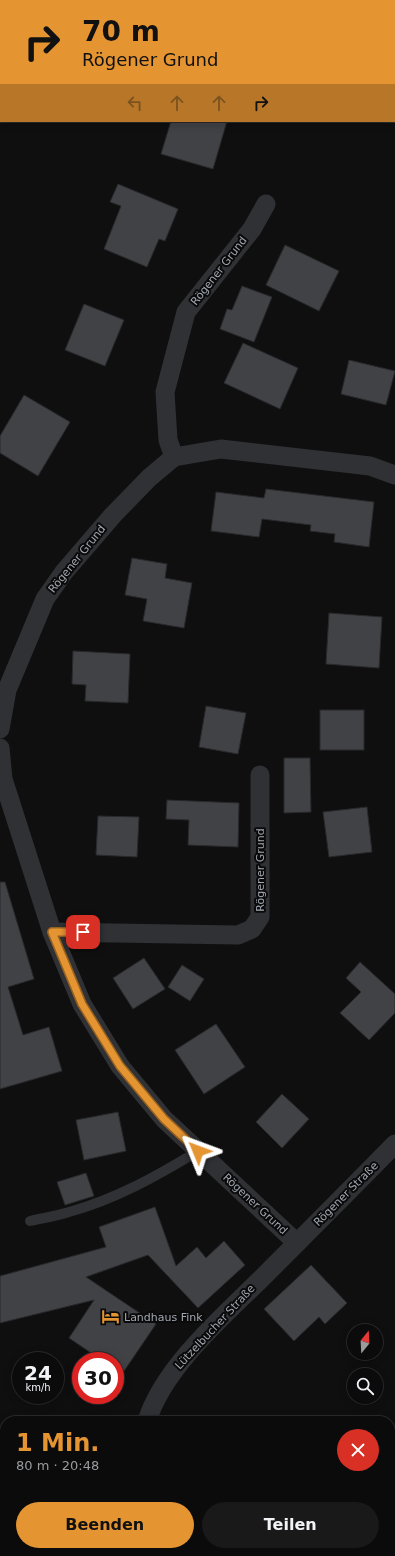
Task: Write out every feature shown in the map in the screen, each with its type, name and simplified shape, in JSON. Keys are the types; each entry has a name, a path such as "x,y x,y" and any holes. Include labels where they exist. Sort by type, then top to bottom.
{"street":[{"name":"Rögener Grund","path":"0,729 7,690 45,599 64,572 113,515 149,478 174,457 168,440 165,392 186,312 252,229 266,204"},
{"path":"174,457 221,449 370,466 395,475"},
{"name":"Rögener Grund","path":"0,748 3,780 52,932 82,1004 120,1066 164,1119 297,1243"},
{"name":"Rögener Grund","path":"52,932 238,935 252,929 260,917 260,775"},
{"name":"Rögener Straße","path":"297,1243 395,1144"},
{"name":"Lützelbucher Straße","path":"148,1416 169,1376 204,1335 297,1243"}],"lane":[{"path":"30,1221 69,1212 103,1201 148,1180 198,1151"}],"building":[{"path":"171,122 227,122 213,169 161,154"},
{"path":"118,184 178,209 165,241 159,239 147,267 104,249 121,206 110,202"},
{"path":"285,245 339,271 319,311 266,285"},
{"path":"242,286 272,297 254,342 220,329 227,309 232,310"},
{"path":"84,304 124,320 105,366 65,350"},
{"path":"243,343 298,368 280,409 224,383"},
{"path":"349,360 395,371 386,405 341,394"},
{"path":"24,395 70,422 38,476 0,453 0,436"},
{"path":"266,489 374,502 369,547 334,542 335,534 310,531 311,525 262,519 259,537 211,531 216,492 264,498"},
{"path":"132,558 167,564 165,578 192,583 184,628 143,621 147,599 125,595"},
{"path":"329,613 382,617 379,668 326,664"},
{"path":"73,651 130,654 128,703 85,701 86,685 72,684"},
{"path":"206,706 246,713 238,754 199,747"},
{"path":"320,710 364,710 364,750 320,750"},
{"path":"284,758 310,758 311,812 284,813"},
{"path":"167,800 239,803 238,847 188,845 189,820 166,819"},
{"path":"367,807 372,852 329,857 323,812"},
{"path":"98,816 139,817 137,857 96,855"},
{"path":"0,882 5,882 34,979 8,987 23,1035 49,1027 62,1071 0,1089"},
{"path":"144,958 165,989 133,1009 113,978"},
{"path":"360,962 395,994 395,1013 369,1040 340,1013 361,992 346,978"},
{"path":"182,965 204,979 190,1001 168,987"},
{"path":"216,1024 245,1067 204,1094 175,1050"},
{"path":"282,1094 309,1119 282,1148 256,1122"},
{"path":"118,1112 126,1151 84,1160 76,1120"},
{"path":"86,1173 94,1196 65,1205 57,1182"},
{"path":"155,1207 176,1266 197,1247 206,1258 224,1241 245,1265 198,1308 148,1255 86,1277 156,1324 124,1371 124,1352 90,1352 69,1338 94,1300 0,1323 0,1276 106,1247 99,1227"},
{"path":"311,1265 347,1303 325,1324 319,1317 294,1341 264,1309"}],"place":[{"name":"Landhaus Fink","path":"111,1317"}],"route":[{"path":"83,932 52,932 82,1004 120,1066 164,1119 198,1151"}]}
